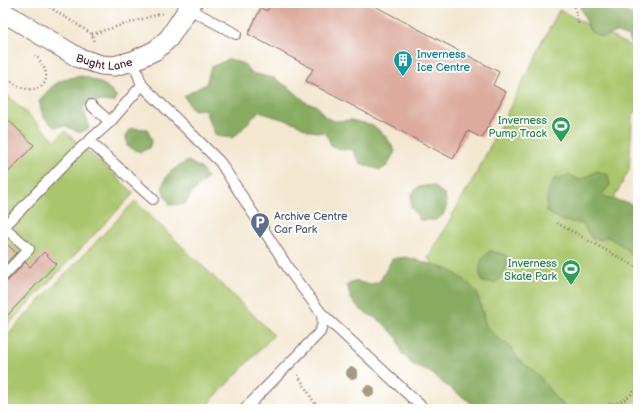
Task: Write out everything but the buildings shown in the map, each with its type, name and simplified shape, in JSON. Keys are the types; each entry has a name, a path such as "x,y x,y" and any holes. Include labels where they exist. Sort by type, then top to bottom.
{"street":[{"name":"Bught Lane","path":"3,12 79,58 101,65 114,66 133,61 156,50 169,38 191,6"}],"lane":[{"path":"191,6 236,34"},
{"path":"133,61 142,86 220,162 294,277 322,314 424,409"},
{"path":"3,276 29,249 4,226 110,122 142,86"},
{"path":"90,105 110,122"},
{"path":"89,141 153,199"},
{"path":"245,409 320,332 323,323 322,314"}],"path":[{"path":"42,3 92,34 101,65"},
{"path":"574,3 579,26"},
{"path":"92,34 155,16 167,10"},
{"path":"3,73 16,86 21,88 34,90 43,86 47,81 47,73 42,63 33,53"},
{"path":"557,223 638,268"},
{"path":"291,362 318,409"},
{"path":"610,404 620,404 638,387"}],"green space":[{"path":"615,3 616,7 638,18 638,53 628,37 617,33 601,37 590,31 579,4"},
{"path":"559,10 638,50 638,110 632,116 629,170 599,226 638,249 638,406 634,409 559,409 475,323 428,258 477,172"},
{"path":"229,59 244,64 251,73 274,78 291,89 307,103 316,105 325,117 334,121 351,120 373,125 387,138 395,151 387,166 380,170 360,163 352,149 343,150 331,145 326,133 310,131 295,123 259,112 232,138 216,136 204,109 192,110 184,96 206,84 211,67"},
{"path":"82,76 109,88 116,96 115,102 91,101 83,107 89,129 80,133 66,126 54,127 43,117 39,101 53,86 62,80"},
{"path":"3,91 55,140 65,131 134,193 3,330"},
{"path":"131,128 147,129 152,140 149,148 140,152 127,146 126,136"},
{"path":"188,161 202,169 207,178 192,193 185,204 170,205 163,191 164,180 170,172"},
{"path":"597,171 608,175 610,185 602,194 606,197 638,207 638,261 624,247 606,236 602,240 592,239 583,224 560,220 546,211 548,189 554,179 570,175 580,180"},
{"path":"433,185 445,195 447,205 443,215 436,220 420,220 411,207 411,195 418,187"},
{"path":"135,201 274,335 203,409 3,409 3,339"},
{"path":"490,251 506,255 507,260 505,270 495,283 482,282 480,273 481,262"},
{"path":"406,257 450,270 466,281 477,292 486,326 495,336 511,347 518,359 539,376 558,401 571,409 480,409 444,384 433,374 412,364 402,354 398,339 382,322 361,310 351,299 347,285 356,281 370,285 380,281 392,259"}],"place":[{"name":"Inverness Ice Centre","path":"403,77"},
{"name":"Inverness Pump Track","path":"561,143"},
{"name":"Archive Centre Car Park","path":"260,239"},
{"name":"Inverness Skate Park","path":"571,286"}]}
